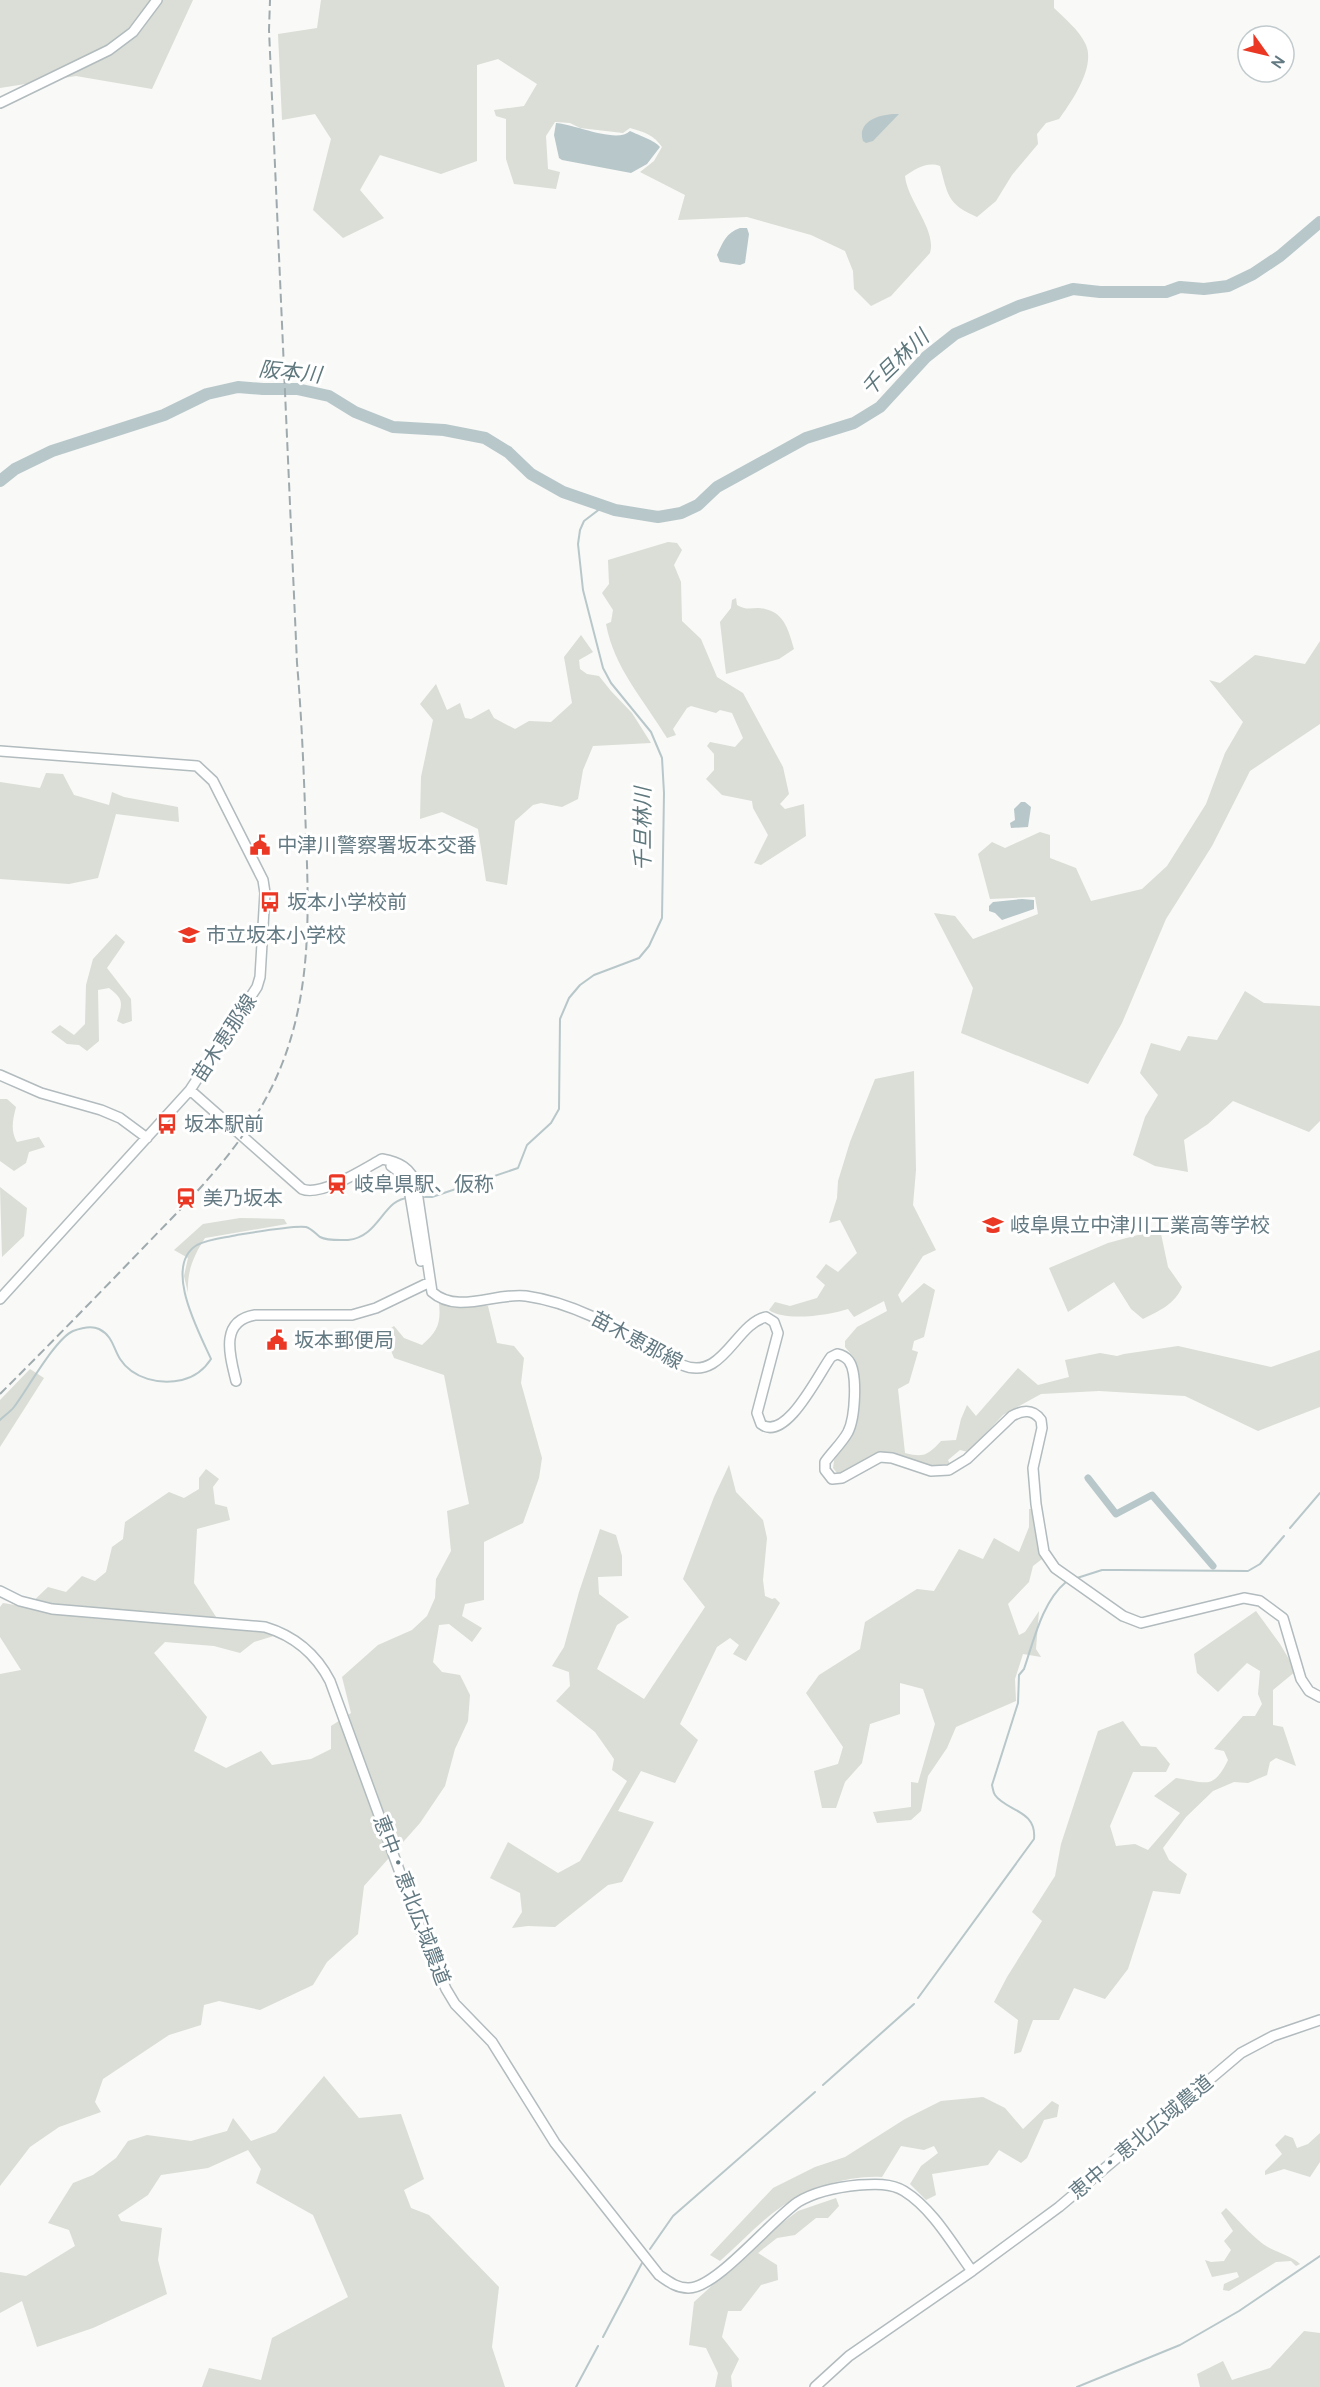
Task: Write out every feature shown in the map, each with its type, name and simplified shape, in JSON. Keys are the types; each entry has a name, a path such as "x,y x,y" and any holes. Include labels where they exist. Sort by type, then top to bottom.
{"street":[{"path":"0,103 109,50 133,32 157,0"},
{"name":"苗木恵那線","path":"0,751 188,764 197,766 213,781 263,880 265,893 260,977 257,987 190,1090 308,1192 324,1189 382,1160 400,1164 414,1176 412,1187 430,1282 432,1292 438,1297 452,1302 519,1295 572,1306 682,1365 695,1369 705,1366 729,1350 753,1322 766,1317 777,1326 778,1333 758,1413 758,1419 765,1428 775,1428 806,1398 831,1357 837,1354 844,1356 851,1365 854,1384 853,1422 847,1435 825,1462 825,1470 832,1479 842,1478 880,1457 892,1458 931,1471 949,1470 967,1459 1012,1416 1020,1412 1032,1412 1041,1420 1042,1428 1033,1468 1038,1521 1044,1552 1052,1564 1124,1616 1138,1623 1149,1623 1244,1598 1260,1600 1282,1618 1301,1679 1309,1691 1320,1697"},
{"path":"0,1075 41,1093 101,1110 120,1118 147,1138"},
{"path":"0,1299 190,1090"},
{"path":"236,1380 229,1352 229,1340 236,1324 246,1317 255,1314 331,1316 359,1314 389,1303 430,1282"},
{"name":"恵中・恵北広域農道","path":"0,1591 20,1601 52,1610 266,1627 293,1639 310,1652 323,1668 335,1694 422,1933 446,1989 455,2004 492,2042 555,2144 649,2262 669,2282 685,2288 705,2284 767,2227 801,2201 819,2192 874,2184 897,2188 912,2197 932,2217 972,2271"},
{"name":"恵中・恵北広域農道","path":"815,2387 849,2356 972,2271 1059,2207 1241,2053 1273,2036 1320,2020"}],"shaded area":[{"path":"0,0 193,0 152,89 76,76 0,88"},
{"path":"321,0 1054,0 1054,8 1071,24 1085,43 1088,62 1081,82 1059,119 1046,123 1037,134 1038,144 1012,175 996,201 977,217 960,208 950,198 940,166 926,165 905,176 911,195 926,225 931,244 930,253 891,296 871,306 854,289 853,271 845,251 811,235 747,217 678,220 685,195 640,172 654,161 662,147 652,137 640,131 630,128 623,133 580,128 570,123 555,122 546,136 548,169 560,172 556,189 514,184 506,159 506,119 496,116 494,110 524,106 537,84 498,59 477,65 477,161 441,174 380,155 360,190 384,218 343,238 313,210 331,139 315,114 282,120 278,34 317,28"},
{"path":"899,114 873,141 866,143 863,141 863,128 872,119"},
{"path":"556,123 615,135 630,131 651,140 660,147 647,164 631,173 562,160 559,158 554,135"},
{"path":"747,228 749,234 745,263 740,265 720,262 717,255 723,242 731,232"},
{"path":"668,542 677,543 682,550 674,565 681,582 682,621 701,639 717,677 743,693 783,767 789,794 780,804 785,809 804,804 806,836 761,865 754,863 768,835 753,808 752,801 722,795 706,779 714,770 714,754 707,746 710,742 735,747 743,738 732,713 720,710 716,713 691,706 687,708 673,729 676,735 667,738 631,683 610,640 606,624 611,622 613,610 602,593 609,584 608,560"},
{"path":"736,598 737,605 741,607 772,611 782,619 794,649 779,659 726,674 720,622 731,608 732,600"},
{"path":"581,635 593,652 579,660 580,669 587,674 599,676 632,713 651,743 593,746 583,770 578,799 562,807 541,803 533,805 515,821 507,885 486,881 478,829 442,812 420,819 421,777 433,720 420,704 436,684 447,710 460,703 465,718 471,719 489,709 494,718 515,729 529,721 551,722 572,703 564,657"},
{"path":"1320,641 1320,724 1250,771 1212,846 1166,919 1122,1023 1088,1084 961,1033 973,988 934,913 955,916 973,939 1038,914 1035,897 990,899 978,854 992,842 1005,848 1040,832 1050,835 1050,858 1076,868 1091,901 1142,889 1167,866 1206,804 1225,753 1243,722 1209,680 1220,683 1255,655 1305,664"},
{"path":"46,773 63,774 74,795 109,805 112,792 124,797 178,807 179,822 116,814 98,878 69,884 0,879 0,782 40,788"},
{"path":"1021,802 1031,807 1028,827 1011,828 1010,823 1015,820 1014,809"},
{"path":"1034,900 1034,909 1002,920 989,911 989,906 993,902"},
{"path":"116,934 125,942 107,968 131,999 132,1021 123,1024 117,1021 121,1006 120,999 109,988 98,990 99,1041 87,1051 79,1045 67,1044 51,1032 60,1025 74,1035 85,1024 86,985 93,959"},
{"path":"1245,991 1264,1003 1320,1006 1320,1121 1309,1132 1233,1101 1208,1124 1184,1140 1188,1172 1155,1166 1133,1155 1145,1117 1158,1095 1140,1073 1151,1043 1180,1051 1188,1036 1217,1040"},
{"path":"914,1071 916,1170 913,1205 936,1250 923,1256 898,1295 902,1303 924,1283 935,1290 924,1337 914,1341 912,1350 918,1352 909,1383 898,1389 905,1453 925,1454 941,1441 956,1440 967,1405 976,1416 1018,1368 1038,1385 1069,1377 1065,1360 1100,1353 1117,1356 1178,1346 1271,1367 1320,1350 1320,1407 1258,1431 1185,1396 1099,1391 1041,1394 1003,1415 968,1452 960,1450 948,1460 950,1464 929,1466 889,1452 881,1452 842,1473 837,1473 833,1468 835,1454 851,1438 858,1414 855,1359 845,1347 845,1341 857,1327 887,1311 884,1301 854,1317 848,1309 796,1317 776,1314 769,1310 775,1302 790,1306 817,1298 825,1285 816,1277 826,1264 838,1272 857,1253 840,1220 829,1223 837,1198 838,1181 850,1142 875,1079"},
{"path":"0,1099 7,1099 16,1107 13,1129 17,1142 39,1137 45,1147 29,1152 26,1163 14,1171 0,1161"},
{"path":"0,1187 27,1208 24,1236 2,1257"},
{"path":"240,1218 284,1219 287,1224 205,1238 192,1264 188,1293 184,1276 188,1258 174,1250 203,1224"},
{"path":"1160,1229 1168,1267 1182,1287 1171,1302 1143,1319 1131,1309 1114,1282 1068,1312 1049,1268 1108,1243"},
{"path":"439,1303 488,1306 497,1343 514,1346 524,1358 521,1383 542,1458 539,1478 523,1523 484,1542 484,1600 465,1604 462,1616 482,1628 472,1642 449,1624 439,1625 433,1662 442,1672 460,1675 470,1695 468,1721 455,1749 445,1786 420,1823 364,1886 358,1934 327,1962 313,1985 260,2010 219,2001 204,2005 201,2025 169,2035 103,2079 95,2102 101,2112 59,2127 30,2147 0,2186 0,1674 21,1670 0,1637 0,1607 3,1603 27,1607 48,1587 66,1592 82,1576 95,1581 106,1572 112,1547 123,1539 125,1522 169,1492 184,1498 199,1489 199,1478 206,1469 219,1479 213,1487 215,1504 227,1507 230,1520 197,1529 194,1583 222,1626 255,1628 277,1635 254,1642 240,1653 214,1646 165,1642 154,1653 207,1717 194,1751 226,1768 261,1751 272,1765 311,1759 331,1749 331,1726 351,1713 342,1677 378,1645 412,1630 427,1616 435,1598 436,1579 451,1551 447,1511 469,1504 444,1375 394,1358 384,1333 394,1326 404,1338 422,1345 437,1326"},
{"path":"30,1369 44,1378 0,1447 0,1400"},
{"path":"729,1465 736,1492 763,1520 767,1538 763,1580 765,1596 775,1598 780,1603 746,1661 733,1654 739,1645 730,1638 717,1647 680,1724 698,1740 675,1783 641,1771 618,1811 654,1822 622,1882 608,1885 555,1927 512,1928 522,1912 520,1893 490,1878 508,1842 558,1873 580,1861 627,1781 612,1770 614,1759 595,1732 556,1701 570,1686 569,1672 552,1666 564,1647 600,1529 616,1535 622,1556 622,1576 598,1577 599,1594 629,1617 617,1625 597,1669 644,1699 705,1607 683,1579 714,1497"},
{"path":"1029,1509 1034,1509 1042,1559 1033,1566 1029,1582 1008,1604 1019,1635 1025,1632 1039,1611 1036,1649 1041,1657 1023,1654 1015,1679 1016,1701 956,1727 947,1748 928,1776 921,1811 911,1820 877,1823 873,1812 911,1807 911,1782 918,1783 935,1724 923,1689 900,1683 900,1714 870,1724 862,1763 845,1782 836,1808 822,1808 814,1771 838,1764 843,1747 806,1693 819,1675 860,1649 865,1622 917,1589 934,1591 959,1549 983,1559 994,1538 1019,1552 1029,1527"},
{"path":"1256,1611 1296,1671 1273,1690 1273,1725 1283,1727 1296,1766 1276,1758 1270,1762 1267,1775 1248,1783 1234,1782 1213,1791 1186,1817 1163,1848 1169,1860 1187,1874 1180,1894 1153,1891 1128,1969 1105,1999 1074,1988 1059,2020 1033,2020 1021,2052 1014,2054 1018,2020 994,2002 1042,1921 1032,1912 1055,1876 1061,1844 1098,1731 1123,1721 1141,1746 1156,1747 1170,1764 1166,1772 1133,1772 1110,1826 1116,1846 1135,1844 1148,1850 1180,1813 1154,1796 1176,1778 1208,1782 1218,1776 1228,1760 1224,1751 1214,1749 1243,1716 1255,1716 1262,1704 1258,1694 1260,1671 1247,1663 1218,1692 1197,1673 1194,1654"},
{"path":"324,2076 359,2118 401,2114 424,2179 404,2190 411,2208 429,2215 499,2287 492,2347 505,2387 202,2387 209,2368 261,2380 272,2338 348,2297 313,2215 256,2183 261,2169 248,2150 208,2168 161,2175 148,2195 118,2215 121,2221 162,2228 158,2260 167,2294 93,2328 37,2347 22,2301 0,2313 0,2272 26,2276 75,2246 69,2230 48,2223 73,2183 93,2175 116,2158 128,2141 147,2135 191,2141 227,2131 233,2118 251,2141 276,2132"},
{"path":"983,2097 1005,2108 1023,2129 1052,2101 1059,2105 1057,2117 1044,2120 1027,2158 1021,2163 999,2150 988,2165 932,2174 936,2195 926,2200 910,2184 921,2166 938,2153 934,2146 924,2150 901,2146 882,2177 844,2180 806,2193 776,2211 720,2261 710,2255 773,2188 815,2167 845,2157 905,2119 941,2101"},
{"path":"1320,2133 1320,2162 1310,2177 1284,2169 1265,2175 1265,2171 1282,2154 1275,2145 1285,2135 1293,2138 1297,2148 1308,2144"},
{"path":"836,2198 839,2206 828,2218 816,2218 795,2235 777,2238 758,2253 777,2265 778,2280 761,2285 741,2311 728,2311 722,2337 739,2359 731,2376 732,2387 715,2387 718,2373 706,2348 689,2345 694,2302 774,2229 798,2211"},
{"path":"1226,2208 1263,2244 1300,2264 1296,2266 1291,2261 1276,2262 1229,2291 1223,2290 1224,2284 1239,2277 1237,2272 1212,2277 1205,2260 1224,2261 1231,2250 1224,2241 1233,2231 1221,2213"},
{"path":"1304,2331 1320,2333 1320,2387 1200,2387 1197,2374 1223,2361 1232,2380 1270,2368"}],"waterway":[{"name":"千旦林川","path":"0,481 15,469 52,451 164,415 207,394 238,387 297,389 329,396 355,412 393,427 444,430 485,438 508,452 531,474 563,492 615,510 658,517 681,513 698,505 717,487 806,438 854,423 880,407 926,357 955,334 1019,306 1073,289 1100,292 1166,292 1180,287 1204,289 1228,286 1253,274 1280,256 1320,222"},
{"name":"千旦林川","path":"421,1197 432,1197 518,1168 527,1145 551,1123 559,1109 560,1019 569,998 580,985 594,975 639,958 649,946 662,918 664,793 662,758 651,732 611,683 603,668 583,590 578,544 580,530 584,521 605,505"},
{"name":"千旦林川","path":"0,1420 14,1407 58,1344 73,1331 83,1328 93,1327 104,1332 125,1366 148,1379 165,1382 182,1380 202,1370 211,1359 193,1317 183,1284 183,1268 187,1255 197,1245 237,1235 300,1227 308,1228 323,1238 348,1240 367,1232 393,1204 409,1198"},
{"path":"1088,1478 1116,1514 1152,1495 1213,1566"},
{"path":"1290,1528 1320,1493"},
{"path":"1077,1578 1102,1570 1248,1571 1260,1564 1284,1536"},
{"path":"918,1998 1034,1839 1031,1822 1000,1800 994,1794 992,1785 1018,1703 1019,1675 1024,1669 1045,1611 1066,1582"},
{"path":"823,2085 914,2004"},
{"path":"650,2249 673,2216 815,2092"},
{"path":"1077,2387 1180,2345 1239,2311 1320,2256"},
{"path":"603,2337 642,2263"},
{"path":"576,2387 598,2346"}],"railway":[{"path":"0,1394 203,1185 240,1140 270,1091 282,1064 298,1008 306,952 307,865 269,30 270,0"}],"place":[{"name":"中津川警察署坂本交番","path":"260,845"},
{"name":"坂本小学校前","path":"270,902"},
{"name":"市立坂本小学校","path":"189,935"},
{"name":"坂本駅前","path":"167,1124"},
{"name":"岐阜県駅、仮称","path":"337,1184"},
{"name":"美乃坂本","path":"186,1198"},
{"name":"岐阜県立中津川工業高等学校","path":"993,1225"},
{"name":"坂本郵便局","path":"277,1340"}],"water label":[{"name":"阪本川","path":"290,372"}]}
